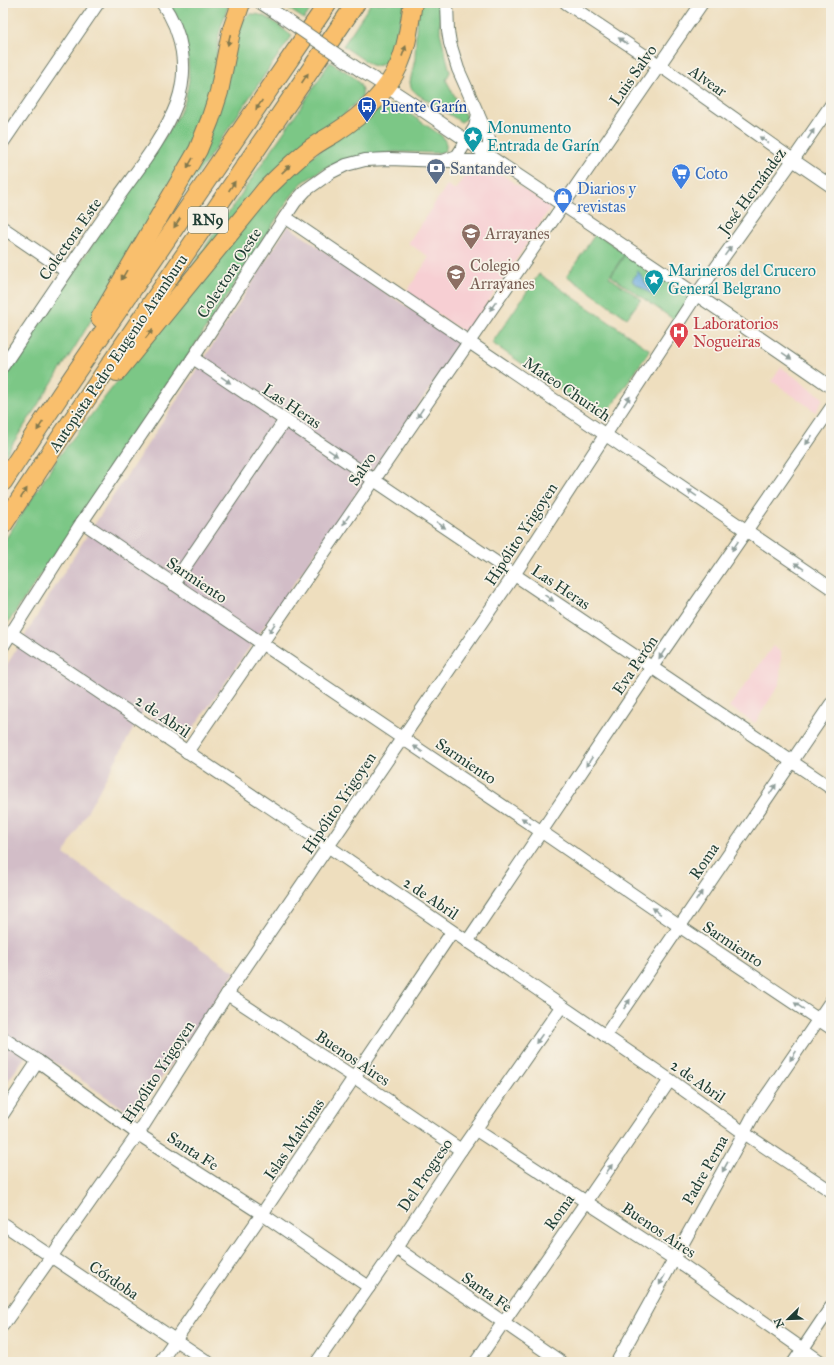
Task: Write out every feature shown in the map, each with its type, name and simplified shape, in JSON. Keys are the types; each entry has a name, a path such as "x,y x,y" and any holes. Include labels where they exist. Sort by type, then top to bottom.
{"highway":[{"path":"61,394 107,306 198,150 219,92 231,32 241,3"},
{"name":"Autopista Pedro Eugenio Aramburu","path":"3,482 61,394 328,3"},
{"name":"Autopista Pedro Eugenio Aramburu","path":"3,525 60,438 356,3"},
{"path":"60,438 141,344 266,189 287,168 312,147 360,115 387,86 399,66 406,45 413,3"}],"street":[{"path":"3,142 98,3"},
{"name":"Colectora Este","path":"3,366 164,131 177,103 184,66 181,44 175,26 162,3"},
{"path":"262,3 697,294 831,387"},
{"path":"447,3 450,43 458,69 489,139 489,156"},
{"name":"Alvear","path":"566,3 659,65 831,186"},
{"name":"Luis Salvo","path":"563,205 702,3"},
{"name":"José Hernández","path":"697,294 831,105"},
{"path":"443,162 457,156 475,127 478,114"},
{"name":"Colectora Oeste","path":"3,646 82,522 194,358 285,217 306,190 330,173 346,165 365,160 389,159 443,162 483,161 489,156"},
{"name":"Salvo","path":"187,752 563,205"},
{"name":"Mateo Churich","path":"285,217 831,588"},
{"path":"3,228 66,272"},
{"name":"Hipólito Yrigoyen","path":"3,1325 138,1134 227,994 514,575 697,294"},
{"name":"Las Heras","path":"194,358 831,788"},
{"name":"Eva Perón","path":"468,942 652,667 831,408"},
{"path":"173,584 285,420"},
{"name":"Sarmiento","path":"82,522 831,1028"},
{"name":"2 de Abril","path":"11,633 329,847 561,1007 670,1080 744,1133 831,1191"},
{"name":"Roma","path":"605,1036 831,704"},
{"name":"Islas Malvinas","path":"160,1362 262,1214 452,932"},
{"name":"Buenos Aires","path":"227,994 354,1077 461,1150"},
{"name":"Padre Perna","path":"616,1362 754,1114 831,1001"},
{"name":"Del Progreso","path":"317,1362 396,1248 461,1150 561,1007"},
{"name":"Santa Fe","path":"3,1038 138,1134 262,1214 369,1287"},
{"path":"3,1114 38,1062"},
{"name":"Roma","path":"476,1362 670,1080"},
{"name":"Buenos Aires","path":"476,1130 674,1258 822,1362"},
{"name":"Córdoba","path":"3,1224 208,1362"},
{"name":"Santa Fe","path":"396,1248 561,1362"},
{"path":"794,1362 831,1307"}],"shaded area":[{"name":"Arrayanes","path":"470,168 493,169 551,207 467,334 406,293 429,257 408,243 447,185 455,190"},
{"path":"288,226 369,282 462,342 185,740 143,711 64,854 235,972 135,1116 32,1047 3,1088 3,671 84,540 197,370"},
{"path":"781,367 823,398 816,412 772,381"},
{"path":"773,646 781,652 780,683 755,723 729,707"}],"green space":[{"path":"167,3 229,3 219,34 214,80 192,145 128,259 75,347 3,459 3,377 153,155 178,116 185,101 189,80 188,59"},
{"path":"280,3 315,3 304,19"},
{"path":"371,3 405,3 390,60 385,64 375,66 371,65 343,46"},
{"path":"417,3 441,3 440,32 450,72 446,80 466,117 466,119 461,122 417,94 411,88 410,82 415,59"},
{"path":"251,14 257,14 268,18 292,36 150,245 242,21"},
{"path":"330,62 356,80 362,90 362,96 167,302 299,110"},
{"path":"393,105 401,108 442,136 446,145 445,151 439,153 394,152 370,155 341,162 323,169 302,183 289,199 129,446 3,630 3,543 59,456 281,178 377,110"},
{"path":"596,233 625,253 609,277 641,299 627,318 567,276"},
{"path":"626,253 692,298 676,321 611,276"},
{"path":"539,274 650,350 603,419 492,343"}],"water":[{"path":"638,271 654,296 632,281"}],"place":[{"name":"Puente Garín","path":"367,123"},
{"name":"Monumento Entrada de Garín","path":"473,153"},
{"name":"Santander","path":"436,185"},
{"name":"Coto","path":"681,190"},
{"name":"Diarios y revistas","path":"563,214"},
{"name":"Arrayanes","path":"471,250"},
{"name":"Colegio Arrayanes","path":"456,291"},
{"name":"Marineros del Crucero General Belgrano","path":"654,296"},
{"name":"Laboratorios Nogueiras","path":"679,349"}]}
